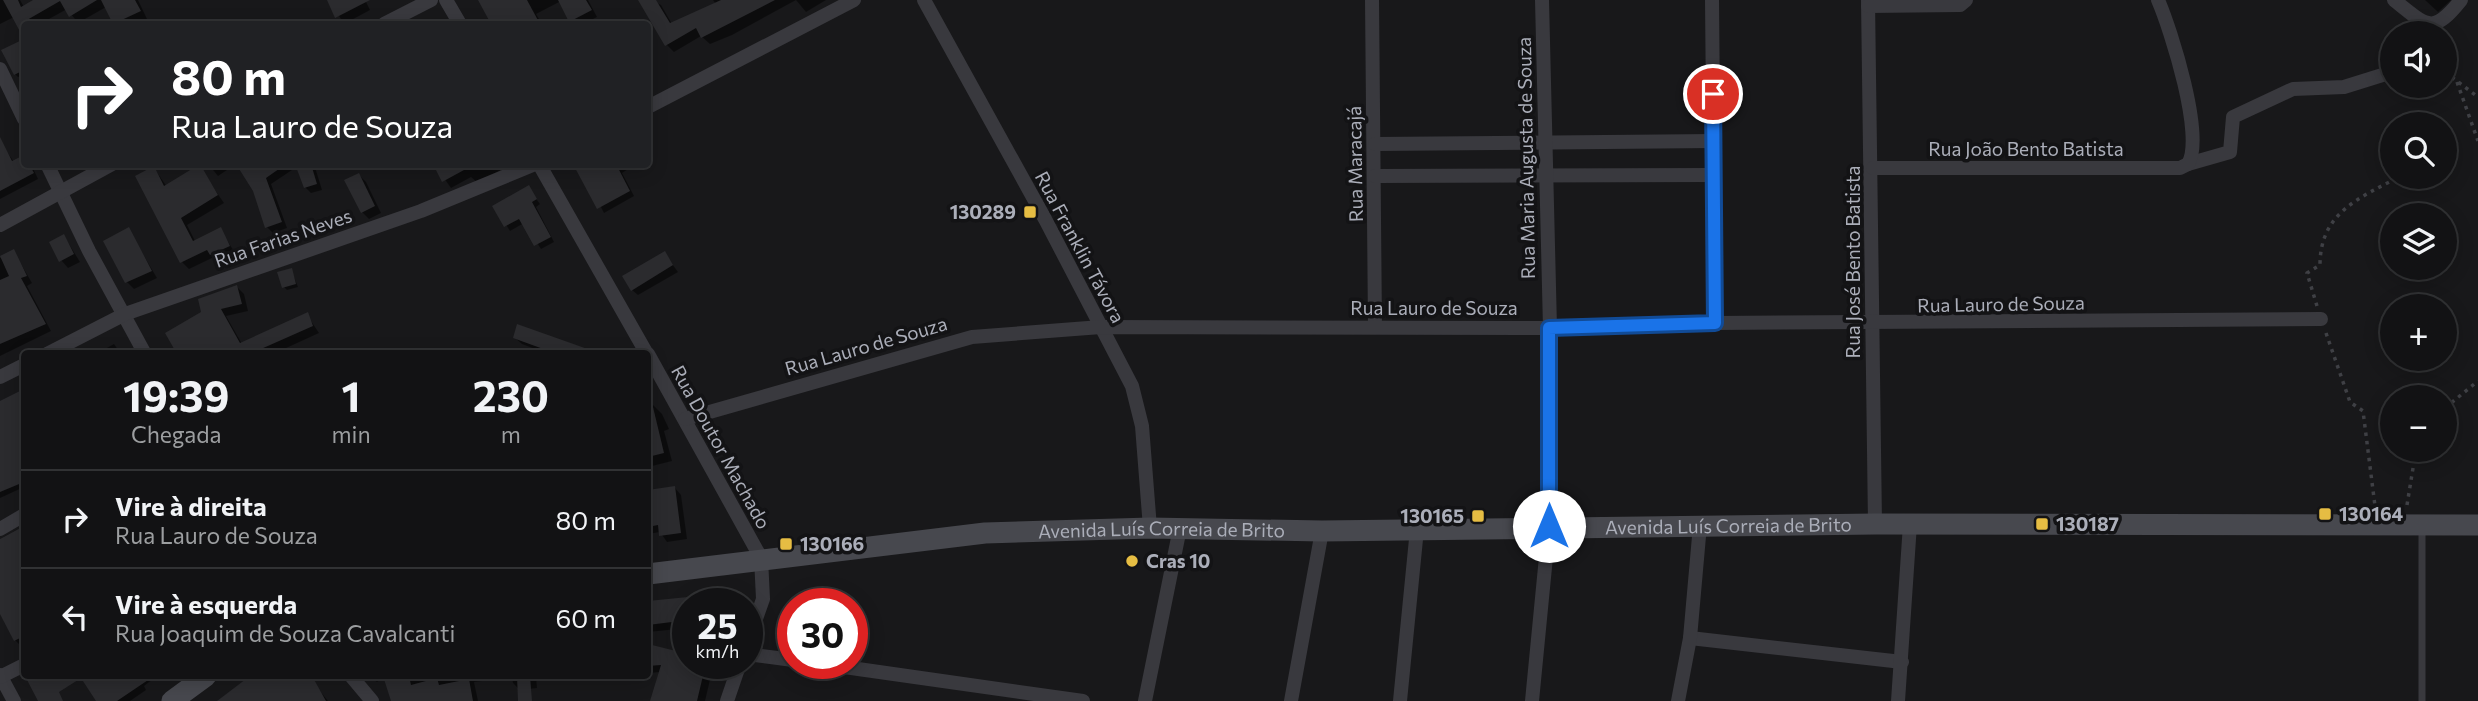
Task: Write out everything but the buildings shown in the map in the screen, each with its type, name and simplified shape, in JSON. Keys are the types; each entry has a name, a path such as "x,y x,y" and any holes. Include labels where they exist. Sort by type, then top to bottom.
{"main road":[{"name":"Avenida Luís Correia de Brito","path":"651,573 985,533 1150,528 1322,531 1549,526 1875,524 2478,525"},
{"path":"172,701 202,679"}],"street":[{"path":"390,21 431,0"},
{"path":"446,0 458,21"},
{"path":"651,105 854,0"},
{"name":"Rua Franklin Távora","path":"925,0 1045,219 1132,386 1139,406 1150,528"},
{"name":"Rua Maracajá","path":"1372,0 1375,327"},
{"name":"Rua Maria Augusta de Souza","path":"1532,701 1549,526 1549,328 1542,0"},
{"path":"1712,0 1715,323"},
{"path":"1868,3 1960,5 1966,0"},
{"path":"2158,0 2179,64 2188,105 2194,146 2184,166"},
{"path":"2395,0 2421,21 2431,24 2444,21 2461,0"},
{"name":"Rua José Bento Batista","path":"1868,3 1875,524"},
{"path":"0,69 21,113"},
{"name":"Rua João Bento Batista","path":"1872,168 2184,166 2230,152 2233,117 2284,91 2344,87 2380,76"},
{"path":"1375,144 1714,141"},
{"path":"49,168 143,350"},
{"path":"0,225 105,168"},
{"name":"Rua Farias Neves","path":"55,350 125,314 421,211 527,168"},
{"name":"Rua Doutor Machado","path":"539,168 645,350"},
{"path":"1375,176 1714,175"},
{"name":"Rua Lauro de Souza","path":"685,419 972,337 1101,327 1549,328 1715,323 1872,325 2321,319"},
{"name":"Rua Doutor Machado","path":"651,361 761,558"},
{"path":"0,377 21,366"},
{"path":"0,529 21,517"},
{"path":"1898,701 1910,524"},
{"path":"1678,701 1690,638 1700,526"},
{"path":"1145,701 1180,528"},
{"path":"1400,701 1417,529"},
{"path":"1291,701 1322,531"},
{"path":"761,558 762,588"},
{"path":"1690,638 1902,662"},
{"path":"14,701 0,676 21,666"},
{"path":"868,670 1083,701"},
{"path":"354,679 372,701"},
{"path":"727,701 735,679"}],"lane":[{"path":"2414,525 2422,701"}],"path":[{"path":"2457,83 2478,97"},
{"path":"2457,85 2478,141"},
{"path":"2377,525 2363,411 2350,402 2307,273 2319,265 2320,245 2337,215 2352,202 2380,187"},
{"path":"2457,398 2478,381"},
{"path":"2414,462 2414,525"}],"place":[{"name":"130289","path":"1030,212"},
{"name":"130164","path":"2325,514"},
{"name":"130165","path":"1478,516"},
{"name":"130187","path":"2042,524"},
{"name":"130166","path":"786,544"},
{"name":"Cras 10","path":"1132,561"}],"route":[{"path":"1549,526 1549,328 1715,323 1713,94"}]}
